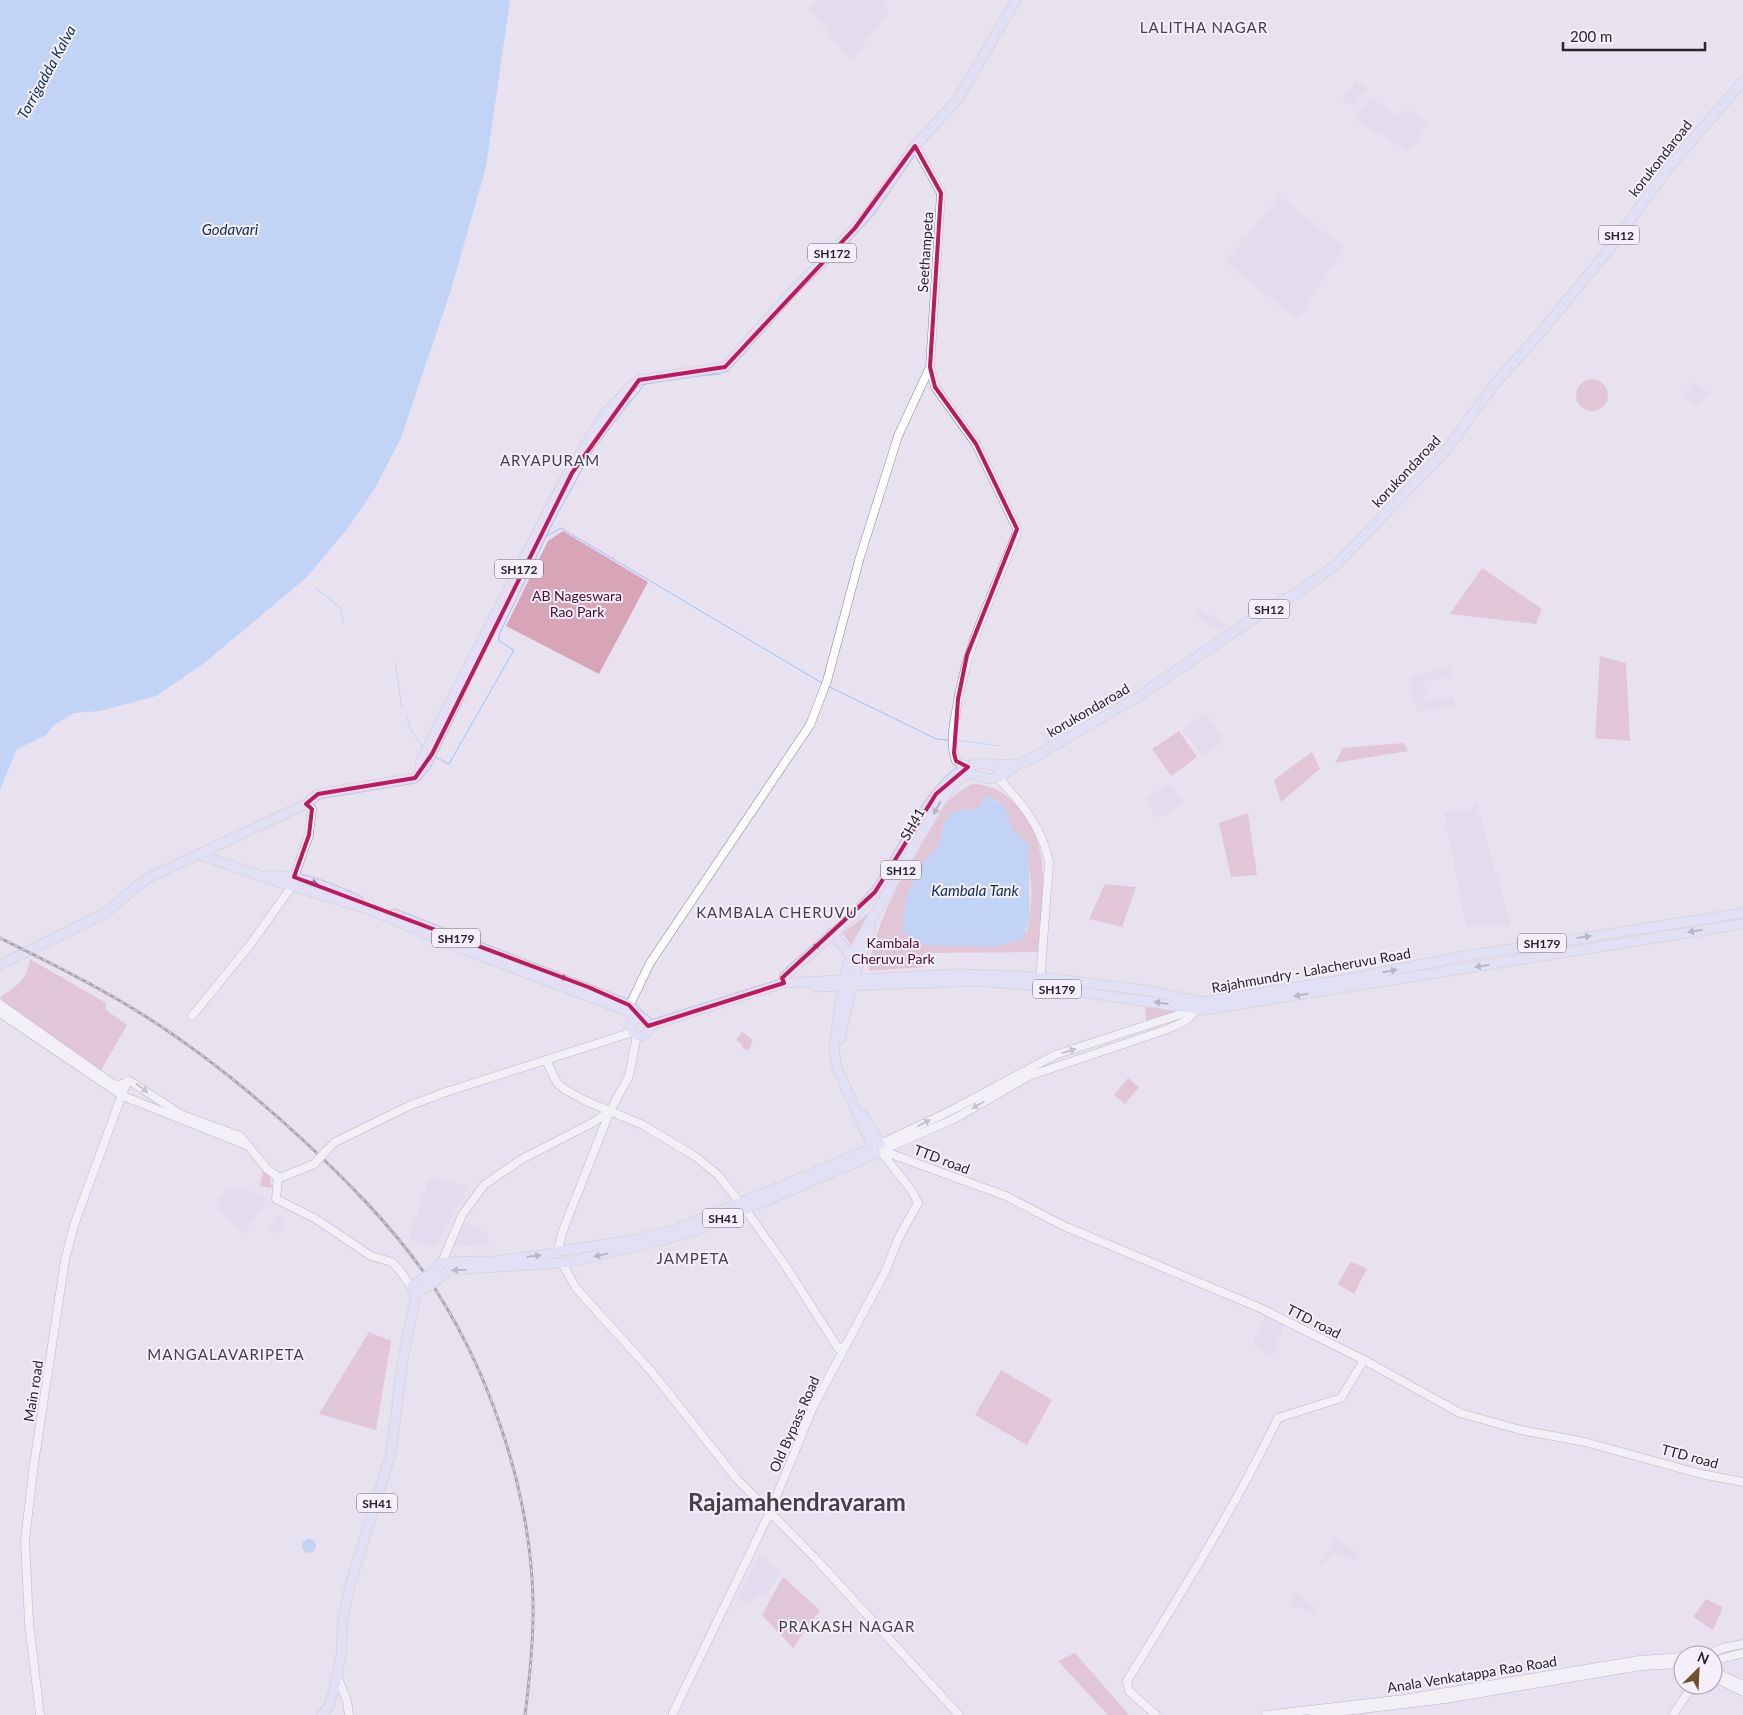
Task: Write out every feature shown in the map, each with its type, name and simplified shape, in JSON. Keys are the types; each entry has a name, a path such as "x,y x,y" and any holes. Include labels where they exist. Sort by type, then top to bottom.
{"main road":[{"name":"SH172","path":"200,855 306,804 318,794 415,778 432,754 486,640 572,473 639,380 725,367 793,291 856,228 870,211 915,146 958,99 1016,0"},
{"name":"korukondaroad","path":"969,770 977,762 1018,764 1136,698 1272,606 1297,593 1337,564 1448,448 1493,386 1541,332 1607,252 1670,166 1743,81"},
{"path":"784,983 784,976 857,912 875,892 890,872 936,794 955,774 969,770 986,780 998,778 1001,769 994,764"},
{"name":"SH12","path":"998,778 1018,764"},
{"name":"SH41","path":"852,983 876,909 942,800 969,770"},
{"name":"SH179","path":"200,855 263,877 293,881 366,908 463,949 628,1008 644,1023 786,987 842,983"},
{"path":"0,965 105,913 146,879 200,855"},
{"name":"SH12","path":"876,909 851,956 842,983 834,1056 864,1132 880,1150"},
{"name":"Rajahmundry - Lalacheruvu Road","path":"635,1034 644,1034 644,1023 784,983 852,983 962,977 1104,985 1144,990 1194,1004 1342,980 1540,943 1743,913"},
{"name":"SH179","path":"1040,982 1104,996 1194,1004 1204,1010 1743,924"},
{"path":"832,933 851,956"},
{"name":"SH12","path":"852,983 840,1036 841,1066 880,1150"},
{"path":"1104,985 1104,996"},
{"path":"1143,1000 1144,990"},
{"path":"635,1034 632,1024 644,1023"},
{"name":"SH41","path":"322,1715 329,1706 337,1676 341,1656 343,1619 350,1585 391,1453 403,1358 416,1290 438,1279 449,1270 562,1263 660,1241 880,1150"},
{"name":"SH41","path":"437,1267 494,1261 637,1239 705,1222"},
{"path":"558,1252 564,1252 568,1256 562,1263"},
{"path":"416,1290 437,1267"}],"street":[{"name":"Seethampeta","path":"915,146 942,193 930,367"},
{"path":"930,367 935,387 976,444 1017,529 967,655 952,741 956,760 969,770"},
{"path":"628,1008 650,963 666,938 750,817 810,725 827,681 860,557 898,436 930,367"},
{"path":"998,778 1026,810 1046,844 1049,863 1040,982"},
{"path":"192,1016 250,945 293,881 309,835 312,809 306,804"},
{"path":"0,1004 113,1084 120,1085 127,1081 134,1082 182,1115 240,1136 267,1169 278,1177 314,1164 335,1142 411,1105 465,1085 635,1034 629,1076 610,1112 562,1234 558,1252"},
{"path":"952,1115 1055,1055 1178,1015 1194,1004"},
{"path":"880,1150 1029,1076 1064,1062 1168,1029 1184,1021 1194,1004"},
{"path":"0,1013 122,1096 246,1145"},
{"path":"1090,1044 1094,1054"},
{"path":"546,1060 557,1083 564,1089 610,1112 643,1125 696,1157 717,1174 743,1206 838,1348 845,1348"},
{"name":"Main road","path":"40,1715 29,1623 25,1540 34,1464 64,1260 74,1225 127,1081"},
{"path":"437,1267 462,1216 481,1188 522,1159 610,1112"},
{"name":"Old Bypass Road","path":"672,1715 770,1512 813,1407 918,1203 912,1191 880,1150"},
{"name":"TTD road","path":"880,1150 1006,1196 1064,1226 1260,1308 1364,1360 1460,1412 1521,1430 1584,1442 1701,1474 1743,1482"},
{"path":"278,1177 276,1199 316,1219 371,1256 392,1262 416,1290"},
{"path":"562,1263 576,1288 651,1371 736,1478 815,1558 959,1715"},
{"path":"1156,1715 1130,1691 1127,1681 1172,1612 1253,1470 1278,1418 1341,1398 1364,1360"},
{"path":"1723,1648 1743,1644"},
{"path":"1723,1658 1743,1653"},
{"name":"Anala Venkatappa Rao Road","path":"1266,1715 1412,1698 1640,1660 1673,1658"},
{"name":"Anala Venkatappa Rao Road","path":"1313,1715 1445,1699 1558,1678 1641,1666 1673,1664"},
{"path":"337,1676 349,1715"},
{"path":"1723,1676 1743,1685"},
{"path":"1723,1682 1743,1692"},
{"path":"1673,1715 1686,1695"}],"highlighted area":[{"path":"915,146 941,193 930,367 935,387 976,444 1017,529 967,655 958,699 954,753 956,761 968,767 936,794 875,892 782,978 784,983 648,1026 629,1005 588,987 294,877 309,835 312,809 306,804 318,794 415,778 432,754 572,473 639,380 725,367 855,228"}],"shaded area":[{"path":"819,0 883,0 889,12 851,61 809,9"},
{"path":"1356,80 1367,88 1354,106 1342,100"},
{"path":"1369,98 1398,115 1408,110 1429,123 1408,152 1354,119"},
{"path":"1279,196 1344,247 1297,320 1225,262"},
{"path":"1693,382 1709,392 1699,406 1683,396"},
{"path":"1200,610 1226,624 1225,628 1212,628 1197,616"},
{"path":"1450,668 1451,676 1422,682 1423,687 1427,687 1428,693 1424,694 1425,701 1453,697 1455,705 1417,712 1414,697 1411,697 1410,691 1413,690 1410,675"},
{"path":"1206,714 1225,740 1202,755 1182,730"},
{"path":"1045,728 1057,733 1056,736 1061,737 1053,744 1040,735"},
{"path":"1170,784 1183,803 1163,816 1155,817 1146,799"},
{"path":"1476,801 1511,926 1466,927 1444,812 1471,810"},
{"path":"429,1178 469,1186 435,1248 408,1240"},
{"path":"227,1188 245,1189 268,1199 243,1235 215,1206"},
{"path":"278,1215 286,1220 277,1234 269,1230"},
{"path":"461,1221 489,1234 489,1245 450,1247"},
{"path":"1265,1315 1285,1325 1273,1356 1252,1344"},
{"path":"1335,1539 1358,1553 1355,1560 1334,1552 1321,1566 1319,1564"},
{"path":"759,1554 780,1574 766,1595 759,1594 749,1605 736,1599"},
{"path":"1297,1593 1317,1610 1314,1615 1301,1608 1295,1609 1289,1606"}],"green space":[{"path":"1592,379 1603,384 1608,395 1603,406 1592,411 1581,406 1576,395 1581,384"},
{"name":"AB Nageswara Rao Park","path":"563,531 648,582 599,674 506,626 548,541"},
{"path":"1482,568 1542,609 1536,624 1450,614"},
{"path":"1600,656 1626,663 1630,741 1595,738"},
{"path":"1179,731 1197,757 1171,776 1152,749"},
{"path":"1404,743 1408,751 1335,763 1343,748"},
{"path":"1312,752 1320,769 1281,802 1274,780"},
{"name":"Kambala Cheruvu Park","path":"973,784 996,790 1006,796 1016,805 1028,821 1036,838 1041,856 1043,875 1042,914 1038,952 924,953 924,967 869,971 872,953 886,910 921,842 946,803","holes":["990,797 1004,809 1010,826 1023,848 1027,859 1031,884 1031,910 1026,933 995,946 979,945 925,861 938,846 942,837 943,826 962,812 978,808 985,798"]},
{"path":"1248,813 1257,875 1231,877 1219,823"},
{"path":"1105,884 1136,887 1122,927 1089,919"},
{"path":"869,913 852,946 842,933"},
{"path":"30,959 106,1003 106,1010 127,1025 101,1070 5,1003 0,997 11,990 24,977"},
{"path":"1145,1004 1173,1009 1174,1013 1146,1021"},
{"path":"742,1032 753,1040 749,1050 743,1049 742,1045 736,1040"},
{"path":"1128,1078 1139,1087 1125,1104 1114,1095"},
{"path":"263,1171 269,1176 272,1188 260,1186"},
{"path":"1351,1261 1367,1269 1354,1294 1338,1284"},
{"path":"369,1332 391,1341 376,1430 319,1414"},
{"path":"1001,1370 1052,1400 1027,1445 975,1415"},
{"path":"783,1577 820,1610 793,1648 762,1615"},
{"path":"1706,1599 1723,1607 1713,1630 1693,1617"},
{"path":"1075,1653 1129,1715 1108,1715 1058,1661"}],"water":[{"name":"Godavari","path":"0,0 510,0 486,167 451,290 401,438 375,488 348,528 306,578 203,664 156,696 101,711 74,713 54,725 46,735 17,749 0,790"},
{"name":"Kambala Tank","path":"990,797 1006,808 1011,828 1028,844 1030,916 1023,939 995,946 924,945 907,937 903,920 907,899 920,869 939,844 946,819 955,812 978,808 985,798"},
{"path":"306,1539 312,1539 316,1546 312,1553 306,1553 302,1549 302,1543"}],"waterway":[{"path":"688,377 720,374"},
{"path":"619,415 645,384"},
{"path":"435,757 449,764 514,650 499,641 499,635 554,520 595,446"},
{"path":"547,536 561,528 822,683"},
{"path":"315,588 341,608 343,623"},
{"path":"395,663 402,707"},
{"path":"828,686 936,739 949,740"},
{"path":"406,715 410,728 423,748"},
{"path":"956,740 1000,746"}],"railway":[{"path":"0,938 77,976 122,1002 170,1032 239,1084 335,1170 381,1219 423,1271 467,1345 485,1385 501,1427 524,1513 533,1599 533,1628 525,1715"}],"district":[{"name":"LALITHA NAGAR","path":"1204,27"},
{"name":"ARYAPURAM","path":"550,460"},
{"name":"KAMBALA CHERUVU","path":"777,912"},
{"name":"JAMPETA","path":"693,1258"},
{"name":"MANGALAVARIPETA","path":"226,1354"},
{"name":"Rajamahendravaram","path":"797,1501"},
{"name":"PRAKASH NAGAR","path":"847,1626"}],"water label":[{"name":"Torrigadda Kalva","path":"46,72"}]}
